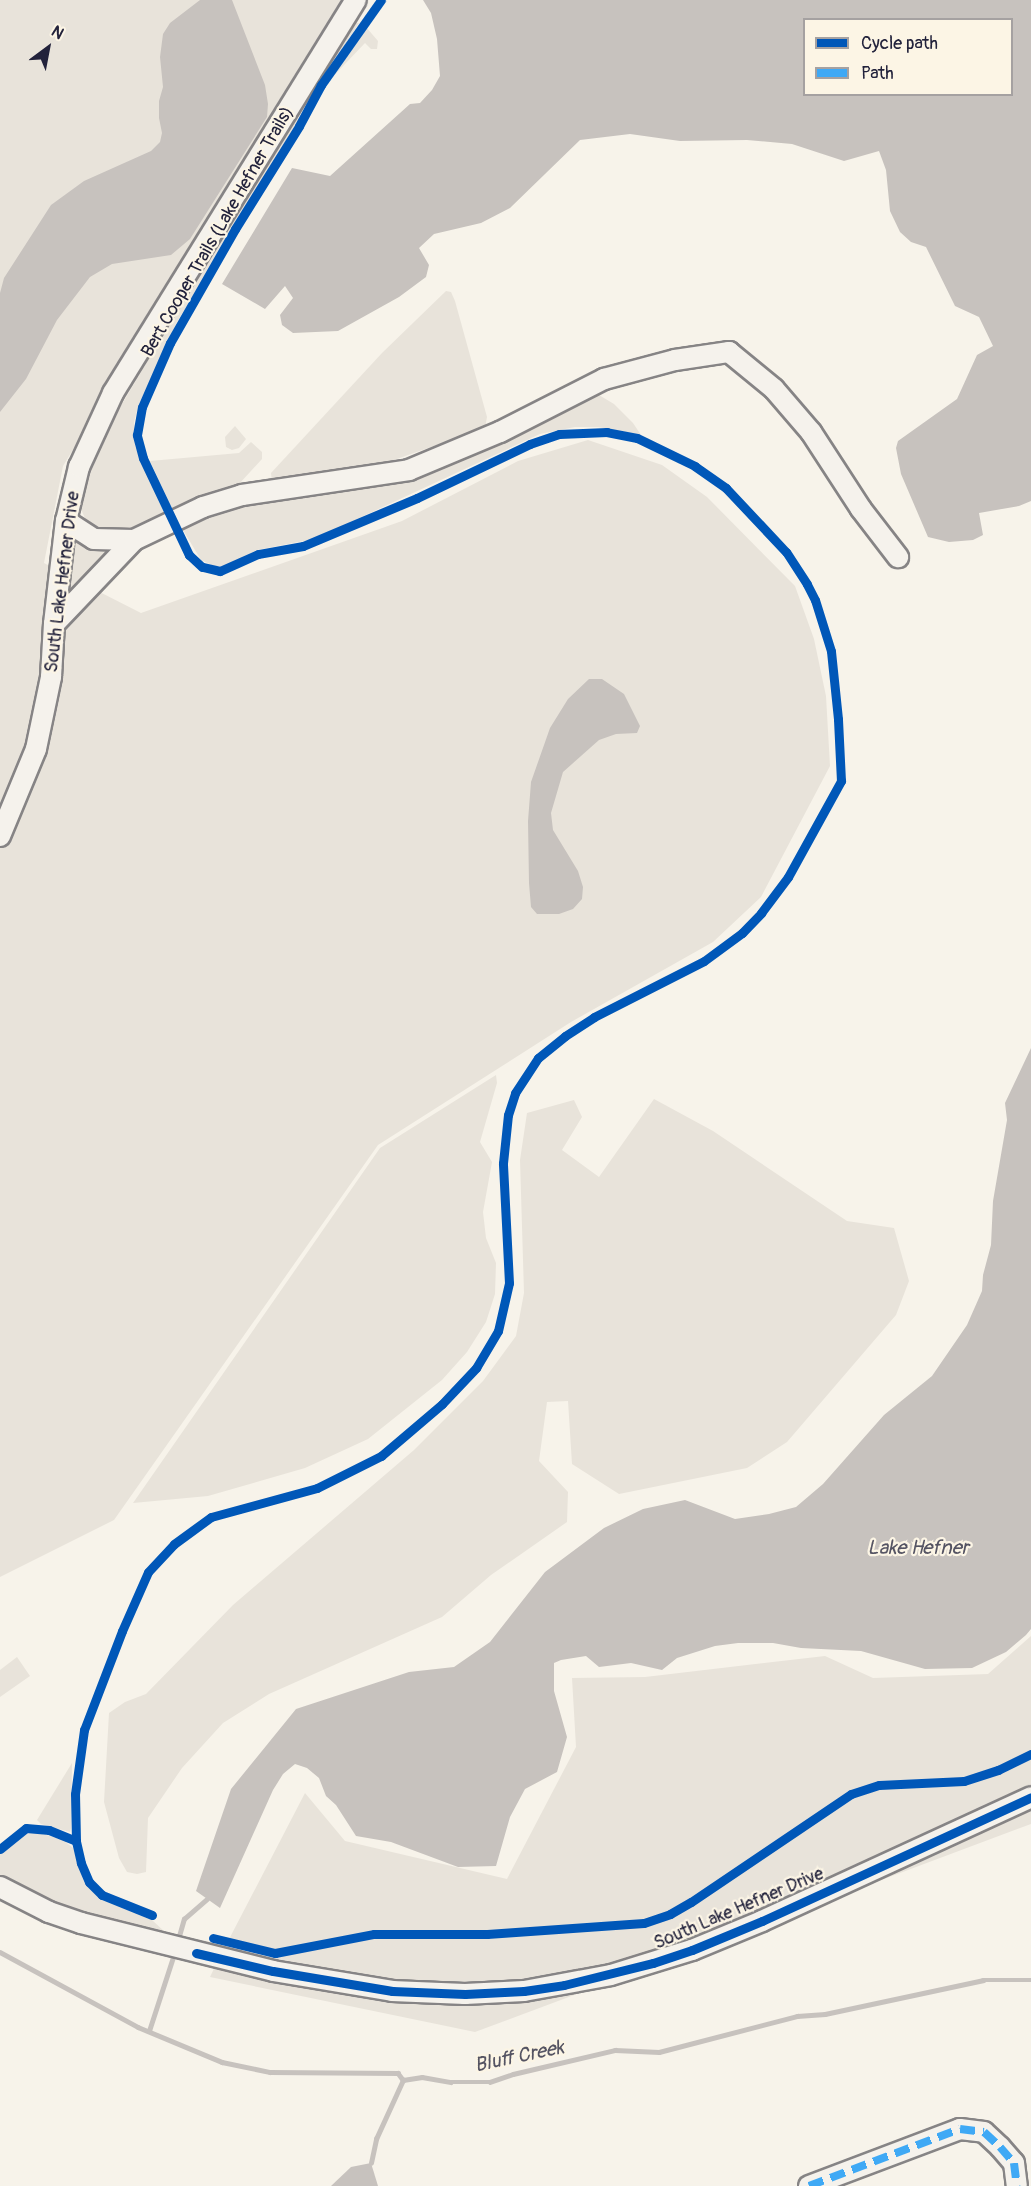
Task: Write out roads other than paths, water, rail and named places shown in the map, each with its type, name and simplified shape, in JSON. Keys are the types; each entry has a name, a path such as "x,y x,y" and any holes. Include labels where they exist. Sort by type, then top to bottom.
{"street":[{"name":"South Lake Hefner Drive","path":"0,836 36,749 51,677 54,624 66,521 79,466 113,393 356,0"},
{"path":"54,624 134,540 203,507 242,495 409,470 500,432 604,379 675,360 729,352 774,389 811,432 861,509 898,557"},
{"path":"66,521 94,539 134,540"},
{"name":"South Lake Hefner Drive","path":"0,1887 49,1912 159,1945 293,1975 392,1991 465,1994 525,1991 564,1985 653,1964 692,1950 762,1922 1031,1797"},
{"path":"809,2186 960,2128 984,2132 1000,2147 1014,2163 1017,2186"}],"water":[{"path":"200,0 232,0 265,85 268,104 267,117 190,239 171,255 112,264 90,277 57,320 26,379 0,412 0,293 4,278 51,205 84,181 151,151 160,142 162,133 159,101 163,87 160,57 163,34 170,23"},
{"path":"423,0 1031,0 1031,501 1019,506 979,513 983,535 973,540 949,542 928,537 901,474 896,448 898,441 957,399 977,355 993,346 979,317 955,306 926,247 911,242 900,232 890,211 886,170 879,151 844,161 792,144 747,140 680,141 630,134 580,140 510,208 481,223 434,234 419,248 429,265 426,277 399,297 338,331 293,333 282,325 280,315 293,298 285,286 265,309 222,284 292,168 330,176 410,104 420,103 432,90 440,76 437,39 431,13"},
{"path":"589,679 602,679 624,694 640,726 637,733 616,734 599,740 563,772 551,813 553,830 578,871 583,887 582,899 573,909 559,914 537,914 531,907 529,883 528,821 531,782 550,728 568,699"},
{"name":"Lake Hefner","path":"1031,1048 1031,1629 1026,1635 1006,1652 972,1668 925,1669 861,1651 801,1648 773,1643 738,1643 715,1646 677,1658 662,1670 631,1663 599,1667 586,1656 561,1660 554,1663 554,1691 567,1737 557,1772 525,1789 510,1817 496,1866 458,1867 391,1842 356,1836 336,1805 326,1796 319,1778 307,1768 295,1764 283,1774 273,1790 220,1908 196,1891 231,1789 296,1709 409,1672 454,1667 490,1642 545,1572 604,1528 643,1509 685,1500 735,1519 796,1507 823,1484 884,1415 932,1376 967,1325 982,1291 983,1275 991,1245 993,1201 1007,1120 1005,1103"},
{"path":"371,2163 378,2186 331,2186 351,2167"}],"waterway":[{"path":"177,1943 184,1919 207,1899"},
{"path":"149,2031 175,1951"},
{"name":"Bluff Creek","path":"0,1952 138,2027 222,2062 270,2072 398,2073 403,2080 422,2077 451,2082 490,2082 513,2074 615,2050 659,2052 797,2016 825,2014 983,1980 1031,1980"},
{"path":"371,2163 376,2139 403,2080"}]}
